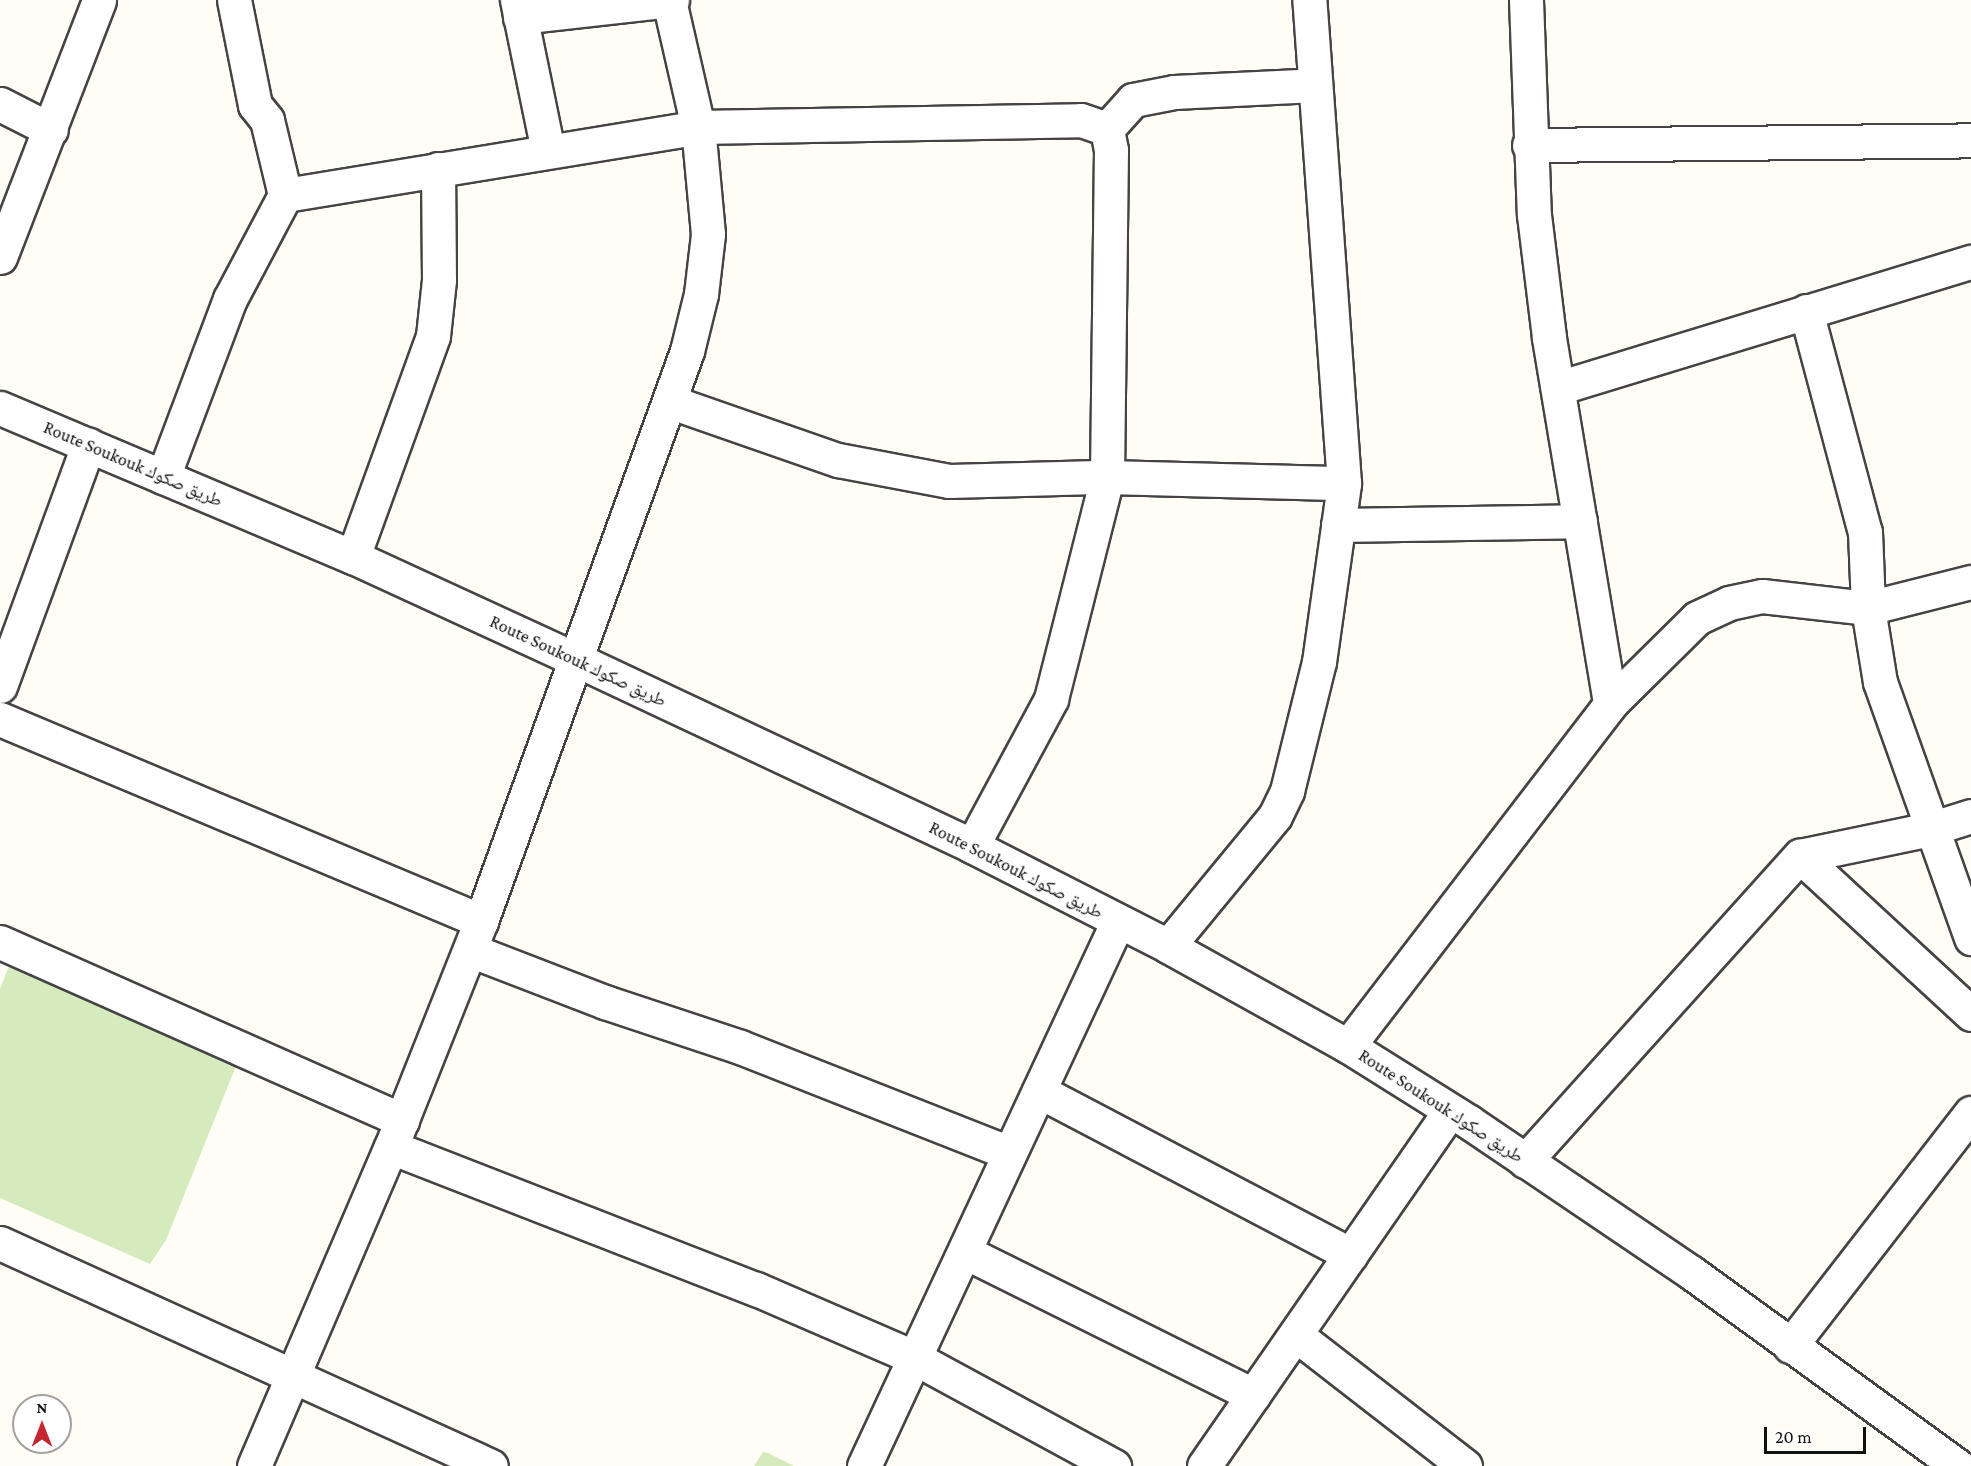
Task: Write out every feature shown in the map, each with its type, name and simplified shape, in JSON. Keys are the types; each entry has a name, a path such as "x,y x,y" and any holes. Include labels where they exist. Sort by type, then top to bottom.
{"street":[{"path":"0,257 51,130 99,0"},
{"path":"163,477 230,299 285,195 267,120 255,105 234,0"},
{"path":"254,1466 396,1133 476,936 573,658 671,402 701,294 708,234 698,127 670,0 518,8 548,151"},
{"path":"1168,946 1261,837 1287,791 1319,662 1344,483 1309,0"},
{"path":"1526,0 1529,145 1534,215 1558,388 1610,704"},
{"path":"1107,129 1133,100 1174,92 1315,85"},
{"path":"0,104 51,130"},
{"path":"285,195 698,127 1081,120 1107,129"},
{"path":"972,846 1051,699 1107,477 1111,150 1107,129"},
{"path":"1529,145 1971,140"},
{"path":"353,557 433,336 440,280 438,169"},
{"path":"1558,388 1971,262"},
{"path":"1806,311 1864,532 1868,608 1880,682 1930,829 1971,938"},
{"path":"671,402 838,460 912,476 983,482 1107,477 1344,483"},
{"name":"Route Soukouk طريق صكوك","path":"0,408 353,557 573,658 972,846 1168,946 1348,1046 1450,1111 1692,1273 1959,1466"},
{"path":"0,686 88,444"},
{"path":"1338,525 1581,521"},
{"path":"1348,1046 1610,704 1697,618 1710,609 1762,596 1868,608 1971,582"},
{"path":"0,719 476,936 605,1002 740,1047 1009,1153"},
{"path":"1525,1161 1800,856 1930,829 1971,816"},
{"path":"1800,856 1971,1014"},
{"path":"864,1466 1118,921"},
{"path":"0,942 396,1133 913,1357 1114,1466"},
{"path":"1039,1091 1351,1255"},
{"path":"1204,1466 1450,1111"},
{"path":"1790,1346 1971,1113"},
{"path":"0,1243 491,1466"},
{"path":"964,1252 1253,1395"},
{"path":"1296,1335 1465,1466"}],"green space":[{"path":"9,966 236,1066 166,1240 150,1264 0,1198 0,989"},
{"path":"763,1452 768,1453 794,1466 754,1466"}]}
